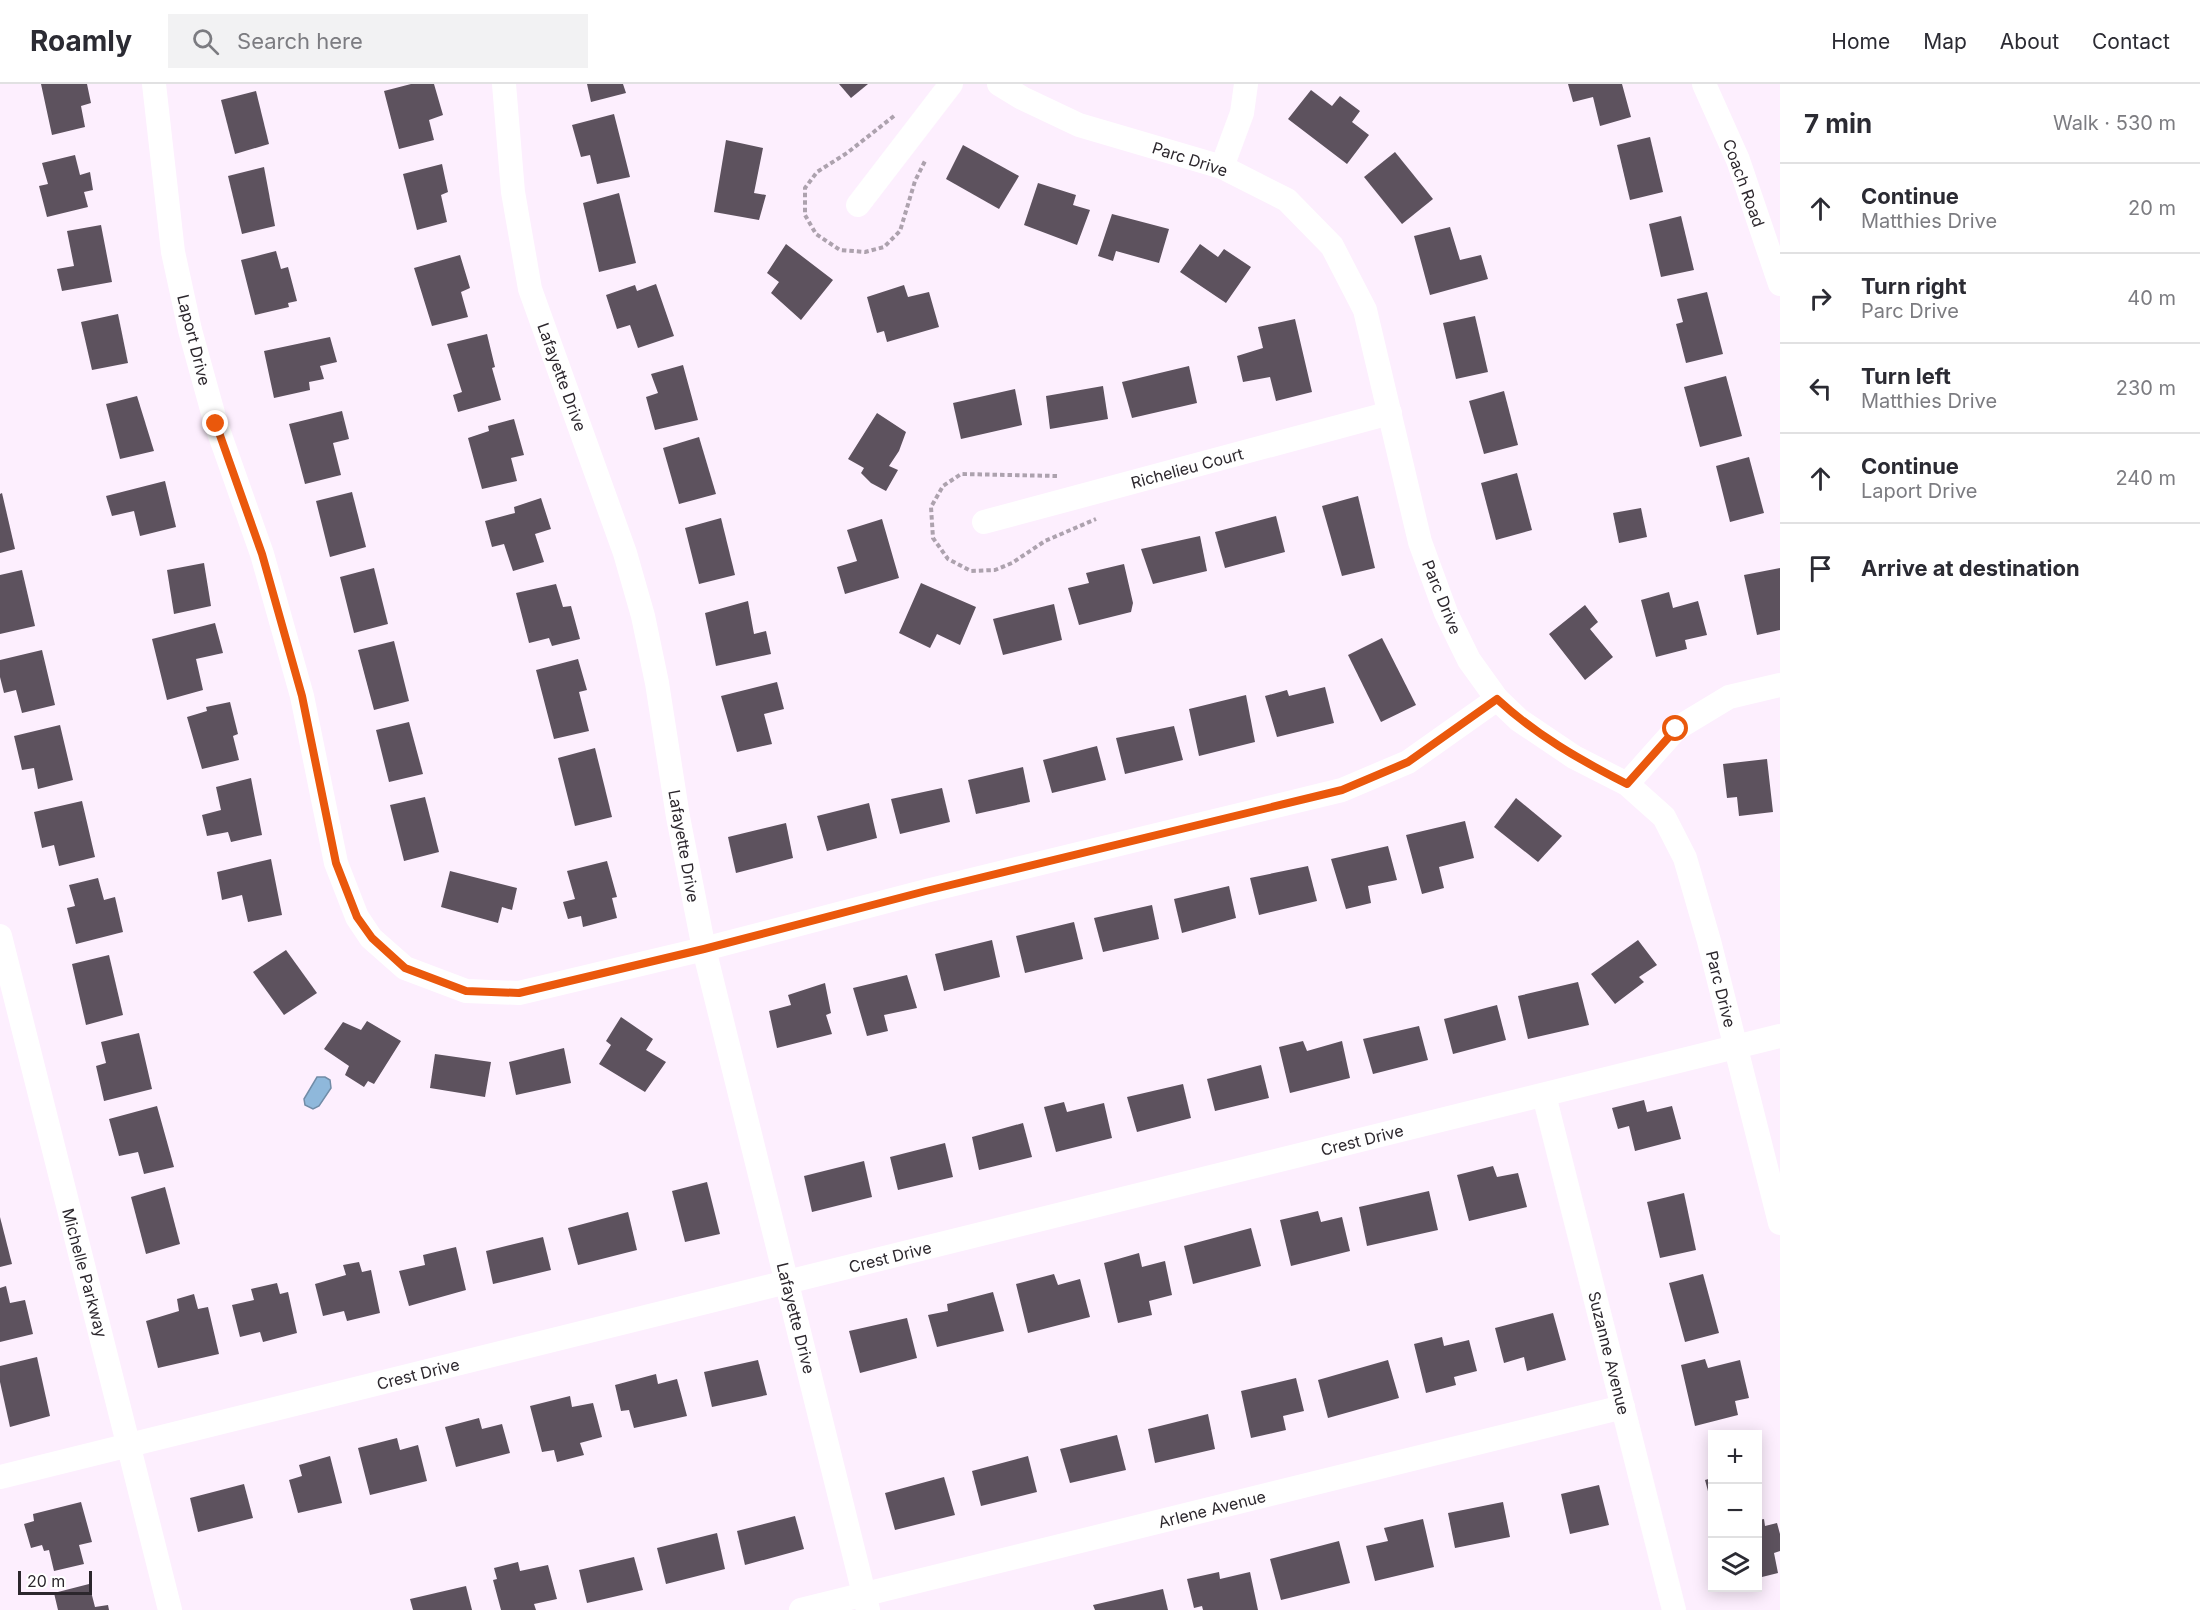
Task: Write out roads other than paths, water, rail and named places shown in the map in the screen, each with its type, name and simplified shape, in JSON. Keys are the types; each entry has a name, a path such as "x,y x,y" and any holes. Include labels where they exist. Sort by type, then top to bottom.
{"street":[{"name":"Laport Drive","path":"154,84 173,252 190,330 216,424 265,565 302,696 336,863 357,917 372,938 405,968 466,991 519,993 704,949 926,891 1342,790 1408,762 1497,699"},
{"name":"Lafayette Drive","path":"504,84 513,192 530,289 625,553 643,616 704,949 866,1603"},
{"path":"858,205 951,84"},
{"name":"Parc Drive","path":"999,84 1022,98 1079,125 1222,167 1287,200 1332,246 1365,309 1420,542 1446,613 1469,660 1497,699 1519,720 1574,757 1627,784 1664,817 1684,858 1709,942 1780,1223"},
{"path":"1222,167 1242,113 1246,84"},
{"name":"Coach Road","path":"1704,84 1738,160 1780,284"},
{"name":"Richelieu Court","path":"984,522 1390,414"},
{"path":"1627,784 1676,729 1729,697 1780,685"},
{"name":"Michelle Parkway","path":"0,936 170,1610"},
{"name":"Crest Drive","path":"0,1477 1780,1036"},
{"name":"Suzanne Avenue","path":"1544,1095 1674,1610"},
{"name":"Arlene Avenue","path":"801,1610 866,1603 1623,1407"}],"water":[{"path":"317,1077 330,1080 331,1088 319,1106 313,1109 305,1105 304,1099"}]}
